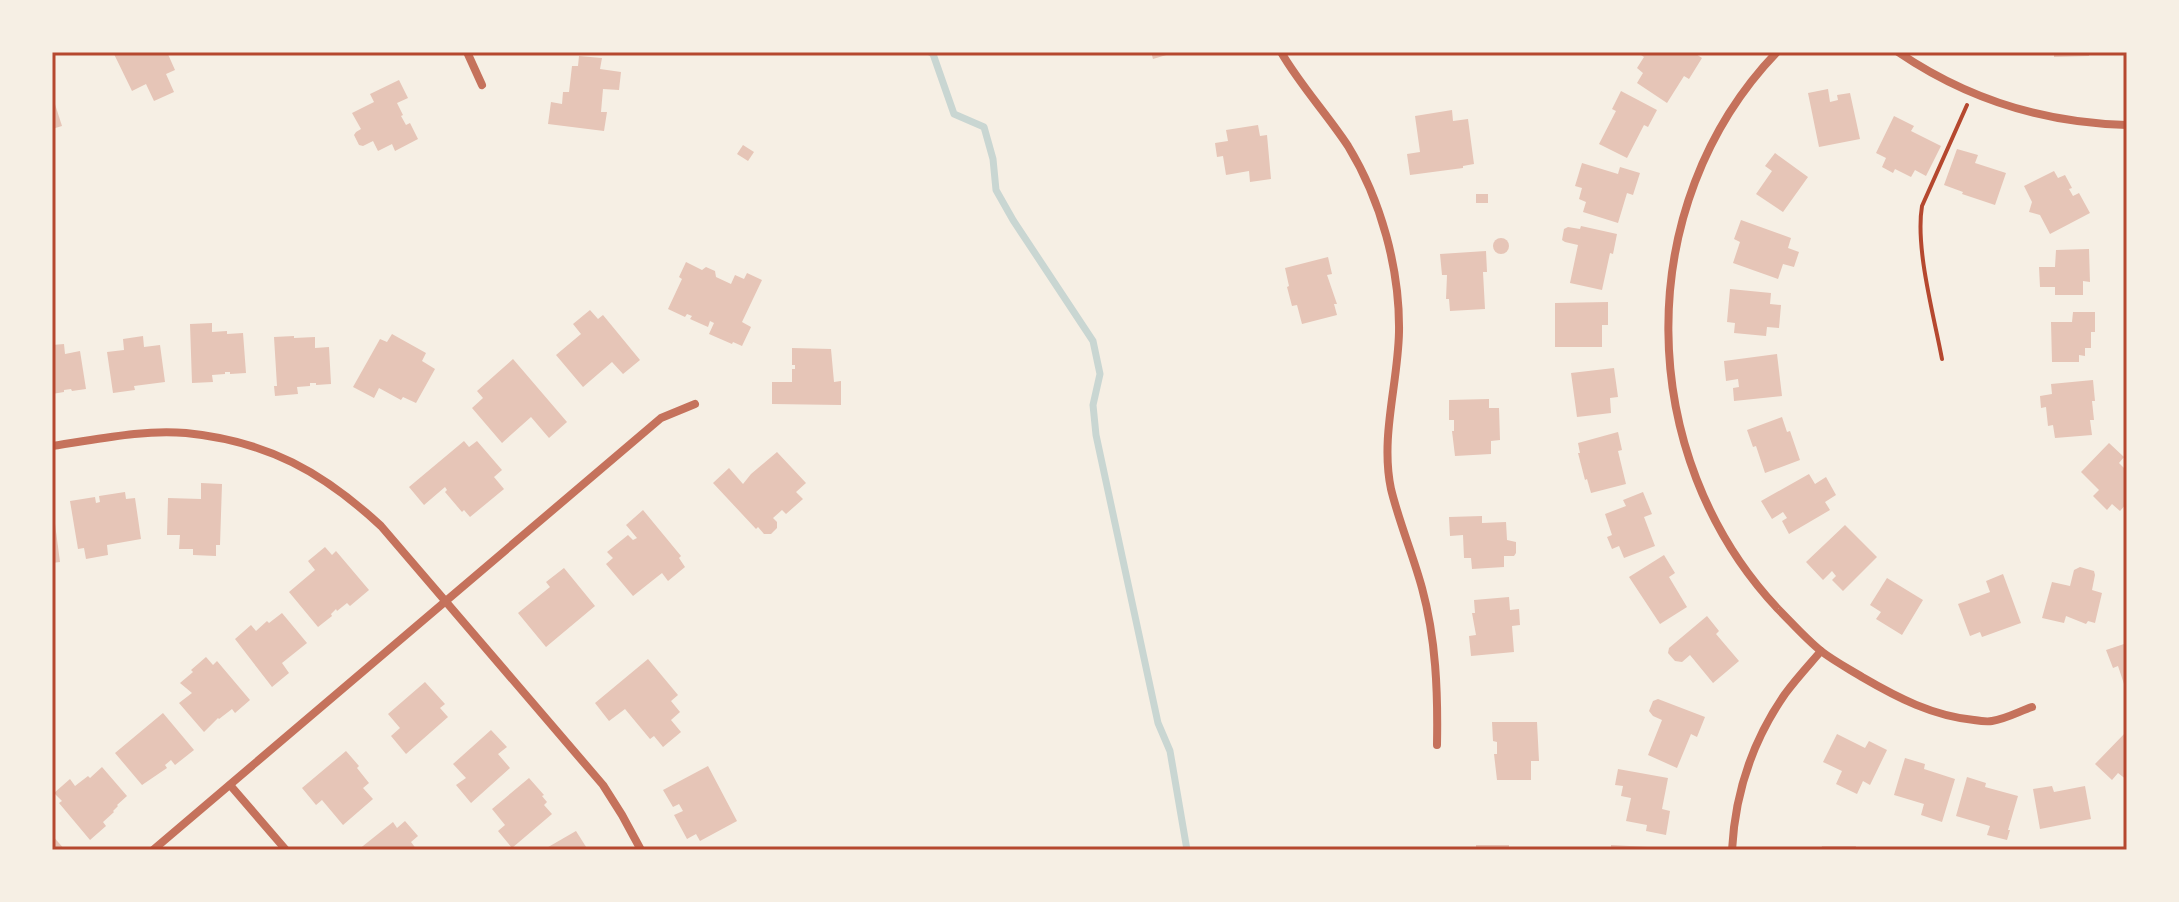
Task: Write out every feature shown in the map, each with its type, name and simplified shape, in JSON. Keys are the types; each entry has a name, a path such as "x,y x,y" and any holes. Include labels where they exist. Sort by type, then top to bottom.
{"street":[{"path":"467,52 482,85"},
{"path":"1281,52 1349,149 1370,190 1395,279 1399,329 1387,460 1391,489 1422,590 1432,639 1438,692 1437,745"},
{"path":"1777,52 1734,105 1708,152 1688,202 1674,254 1669,289 1668,362 1673,400 1687,454 1716,522 1745,569 1768,598 1821,651 1883,689 1951,718 1991,722 2032,707"},
{"path":"1898,52 1921,68 1973,93 2023,111 2094,125 2127,125"},
{"path":"153,850 661,418 695,404"},
{"path":"52,446 121,436 185,433 252,446 279,455 338,489 381,526 603,785 641,850"},
{"path":"1732,850 1740,792 1751,757 1786,692 1821,651"},
{"path":"230,785 286,850"}],"path":[{"path":"1942,359 1927,284 1919,221 1922,206 1973,93"}],"building":[{"path":"113,52 167,52 175,70 166,74 174,92 154,101 146,84 132,91"},
{"path":"1151,52 1173,52 1173,53 1153,59"},
{"path":"1643,52 1693,52 1702,58 1689,79 1684,76 1667,103 1637,83 1643,73 1637,68 1644,57 1641,55"},
{"path":"2054,52 2089,52 2089,56 2054,57"},
{"path":"579,56 602,58 600,69 621,72 619,90 603,89 601,112 607,112 604,131 548,124 551,102 562,104 563,92 569,92 572,66 578,66"},
{"path":"399,80 408,98 397,103 401,116 406,125 410,123 418,139 395,151 392,144 378,151 373,141 359,145 354,135 361,129 352,113 374,102 370,94"},
{"path":"1828,89 1830,102 1838,100 1837,95 1850,93 1860,139 1819,147 1808,93"},
{"path":"1621,91 1657,110 1648,127 1644,125 1627,158 1599,144 1616,111 1612,109"},
{"path":"52,95 62,126 52,129"},
{"path":"1452,110 1453,121 1468,119 1474,164 1410,175 1407,154 1420,152 1415,116"},
{"path":"1894,116 1914,126 1911,131 1941,146 1926,176 1915,170 1911,177 1882,167 1886,158 1876,153"},
{"path":"1258,125 1260,136 1267,135 1271,179 1250,182 1249,171 1226,175 1223,156 1217,157 1215,143 1228,141 1226,130"},
{"path":"743,145 754,152 748,161 737,154"},
{"path":"1957,149 1978,155 1975,163 2006,173 1995,205 1944,185"},
{"path":"1775,153 1808,177 1783,212 1756,194 1772,171 1765,166"},
{"path":"1582,163 1618,174 1620,167 1640,173 1633,195 1627,193 1618,223 1583,212 1586,202 1579,199 1582,188 1575,186"},
{"path":"2054,171 2058,178 2065,175 2073,196 2079,193 2090,213 2050,234 2040,215 2029,212 2032,202 2024,186"},
{"path":"1476,194 1488,194 1488,203 1476,203"},
{"path":"1741,220 1791,238 1788,248 1799,252 1794,267 1783,264 1778,279 1733,263 1740,242 1734,239"},
{"path":"1581,226 1617,234 1602,290 1570,283 1578,245 1562,240 1564,229 1580,229"},
{"path":"1501,238 1509,246 1501,254 1493,246"},
{"path":"2089,249 2090,282 2083,281 2083,295 2055,295 2055,287 2040,287 2039,267 2055,267 2056,250"},
{"path":"1486,251 1487,272 1483,272 1485,309 1450,311 1449,299 1446,299 1447,275 1442,275 1440,254"},
{"path":"1328,257 1332,274 1327,275 1337,304 1334,304 1337,315 1302,324 1297,305 1292,306 1285,268"},
{"path":"686,262 702,270 706,267 715,271 716,277 731,284 735,275 744,279 747,273 762,280 742,322 751,327 742,346 709,334 714,323 710,321 708,327 690,319 692,316 687,314 685,317 668,309"},
{"path":"1730,289 1771,293 1770,304 1781,305 1779,328 1767,327 1766,336 1734,333 1735,323 1727,322"},
{"path":"1608,302 1608,325 1602,325 1602,347 1555,347 1555,303"},
{"path":"590,310 598,319 603,315 640,360 623,374 612,362 583,387 556,355 581,334 573,324"},
{"path":"2073,312 2095,312 2091,348 2085,348 2085,356 2079,355 2079,362 2052,362 2051,322 2072,322"},
{"path":"212,323 212,332 243,333 246,373 225,372 212,375 213,382 192,383 190,324"},
{"path":"392,334 426,353 422,361 435,369 416,403 403,397 401,400 379,388 374,398 353,387 380,339 387,342"},
{"path":"143,336 144,347 160,345 165,382 134,386 135,390 113,393 107,352 124,350 123,339"},
{"path":"274,337 315,337 315,348 329,347 331,384 310,383 310,386 297,387 298,394 275,396"},
{"path":"64,344 65,354 80,351 86,389 52,394 52,345"},
{"path":"792,348 831,349 834,382 841,381 841,405 772,404 772,382 792,382 795,365 792,365"},
{"path":"1777,354 1782,396 1734,401 1733,388 1739,387 1738,379 1726,381 1724,361"},
{"path":"513,359 567,422 549,438 531,417 502,443 472,408 483,398 477,391"},
{"path":"1614,368 1618,397 1610,398 1611,413 1577,417 1571,373"},
{"path":"2093,380 2092,435 2055,438 2053,425 2048,426 2046,407 2041,408 2040,396 2052,394 2051,384"},
{"path":"1489,399 1489,408 1499,408 1500,440 1491,441 1491,454 1455,456 1454,420 1449,420 1449,400"},
{"path":"1782,417 1800,460 1765,473 1747,430"},
{"path":"1618,432 1622,450 1618,451 1626,484 1591,493 1585,480 1578,443"},
{"path":"464,441 469,447 477,441 502,470 494,477 504,489 470,517 445,492 445,487 424,505 409,487"},
{"path":"2109,443 2124,457 2119,463 2127,471 2127,503 2120,511 2112,504 2107,510 2093,496 2099,490 2081,472"},
{"path":"777,452 806,483 796,492 803,499 786,514 782,510 773,518 777,528 771,534 764,534 713,483 729,468 743,484"},
{"path":"1809,474 1815,484 1826,477 1836,495 1825,502 1830,510 1789,534 1782,521 1787,518 1783,512 1772,519 1761,501"},
{"path":"201,483 222,484 220,545 216,545 216,556 193,555 193,549 179,549 180,535 167,535 168,498 201,499"},
{"path":"125,492 126,499 135,498 141,539 107,545 108,555 86,559 84,548 78,549 70,501 95,497 96,503 100,502 99,496"},
{"path":"1643,492 1652,514 1644,517 1655,546 1624,558 1619,546 1612,549 1607,537 1612,535 1605,514 1626,506 1623,500"},
{"path":"643,510 681,556 679,558 685,567 668,581 662,573 633,596 606,564 613,558 607,552 628,535 633,540 637,538 626,525"},
{"path":"52,516 60,562 52,563"},
{"path":"1482,516 1482,523 1506,522 1507,540 1516,542 1514,556 1504,556 1504,567 1472,569 1471,558 1464,558 1463,535 1450,536 1449,517"},
{"path":"1845,525 1877,557 1843,591 1832,580 1836,576 1832,571 1823,580 1806,562"},
{"path":"325,547 332,555 336,551 369,590 350,606 347,603 336,609 318,627 289,592 315,570 308,561"},
{"path":"1664,555 1675,573 1669,577 1687,607 1660,624 1629,577"},
{"path":"2080,567 2094,571 2092,590 2102,593 2095,623 2088,621 2086,624 2066,616 2064,623 2042,618 2052,582 2070,586 2074,570"},
{"path":"564,568 595,606 546,647 518,613 550,587 546,582"},
{"path":"2003,574 2021,623 1982,637 1980,632 1970,636 1958,604 1990,592 1986,581"},
{"path":"1887,578 1923,600 1902,635 1876,619 1881,612 1870,605"},
{"path":"1509,597 1510,610 1519,609 1520,625 1512,626 1514,652 1471,656 1469,636 1476,635 1472,613 1475,613 1474,600"},
{"path":"282,613 307,643 282,663 289,673 272,687 235,639 251,625 256,631"},
{"path":"1707,616 1719,631 1716,634 1739,661 1713,683 1690,655 1682,662 1675,661 1668,653 1669,648"},
{"path":"2127,643 2127,693 2118,666 2113,668 2106,650"},
{"path":"206,657 213,665 217,661 250,700 235,713 232,709 218,718 204,732 179,703 192,693 180,683"},
{"path":"648,659 678,695 671,701 680,712 671,720 681,732 663,747 654,736 650,739 625,709 609,721 595,703"},
{"path":"425,682 445,704 440,708 448,717 406,754 391,736 400,728 388,714"},
{"path":"1658,699 1705,717 1697,737 1691,734 1677,768 1648,755 1662,720 1649,711 1653,701"},
{"path":"163,713 194,750 175,765 171,760 165,765 167,768 142,785 115,753"},
{"path":"1492,722 1537,722 1539,761 1531,761 1531,780 1497,780 1494,754 1497,754 1497,742 1493,741"},
{"path":"491,730 507,747 498,754 510,768 471,803 456,785 466,778 453,764"},
{"path":"2127,731 2127,780 2118,773 2112,780 2095,764"},
{"path":"1837,734 1865,748 1869,741 1887,750 1870,785 1863,781 1857,794 1836,784 1842,771 1823,762"},
{"path":"346,751 369,783 363,788 373,799 343,825 322,800 316,805 302,788"},
{"path":"1905,758 1925,764 1924,769 1955,779 1942,822 1921,815 1924,804 1894,795"},
{"path":"708,766 737,821 700,841 696,834 687,839 674,815 683,811 679,804 673,807 663,790"},
{"path":"102,767 127,796 103,822 106,826 90,840 54,793 70,779 75,786"},
{"path":"1618,769 1668,778 1662,809 1670,811 1666,835 1646,831 1647,825 1626,821 1631,798 1621,796 1623,786 1615,785"},
{"path":"1967,777 1986,783 1985,787 2018,796 2007,840 1987,835 1990,826 1956,816"},
{"path":"529,778 544,795 547,802 544,805 552,814 512,848 498,831 505,825 492,809"},
{"path":"2052,786 2054,792 2085,786 2091,819 2040,829 2033,789"},
{"path":"405,821 418,836 411,842 417,850 358,850 393,822 397,828"},
{"path":"576,831 588,850 543,850"},
{"path":"52,835 65,850 52,850"},
{"path":"1476,845 1509,845 1509,850 1476,850"},
{"path":"1611,845 1648,847 1648,850 1611,850"},
{"path":"1822,846 1856,846 1855,850 1821,850"}],"waterway":[{"path":"930,52 954,114 984,127 993,159 996,190 1093,341 1100,374 1093,405 1096,435 1158,723 1170,751 1187,850"}]}
